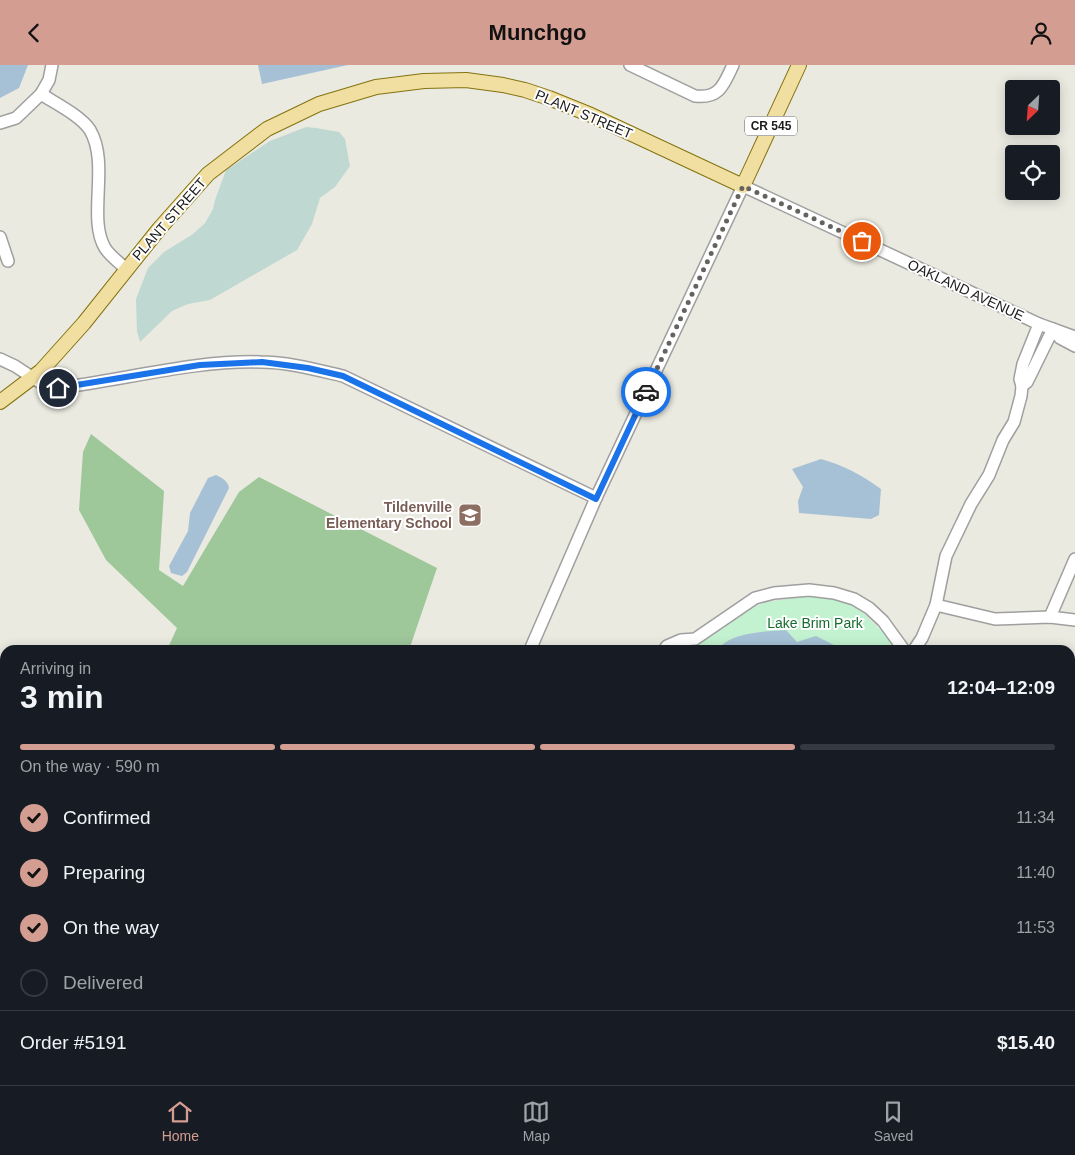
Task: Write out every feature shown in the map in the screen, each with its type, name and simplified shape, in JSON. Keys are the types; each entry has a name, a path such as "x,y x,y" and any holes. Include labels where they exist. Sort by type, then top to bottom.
{"main road":[{"name":"CR 545","path":"743,186 799,65"},
{"name":"PLANT STREET","path":"0,402 33,378 84,323 180,204 208,174 267,129 319,104 376,87 424,81 466,80 525,90 591,115 743,186"}],"street":[{"path":"0,123 16,118 41,93 49,79 52,65"},
{"path":"630,65 695,96 707,97 715,94 724,84 733,65"},
{"path":"41,93 76,117 90,130 98,156 99,230 105,248 127,270"},
{"path":"532,645 596,499 743,186"},
{"name":"OAKLAND AVENUE","path":"743,186 1039,324 1075,337"},
{"path":"0,237 8,261"},
{"path":"917,645 936,605 946,556 971,505 989,475 1003,440 1014,422 1018,411 1022,386 1020,379 1023,364 1039,324"},
{"path":"1022,386 1027,382 1053,329"},
{"name":"OAKLAND AVENUE","path":"1053,329 1060,339 1075,346"},
{"path":"0,359 15,366 44,385 58,388 200,365 262,362 308,368 343,376 596,499"},
{"path":"1050,617 1075,559"},
{"path":"669,645 681,640 695,639 756,598 774,593 809,590 834,593 854,599 869,608 883,621 900,645"},
{"path":"936,605 995,619 1050,617 1075,620"}],"green space":[{"path":"91,434 164,491 159,570 183,586 239,492 259,477 437,568 411,645 169,645 177,628 106,560 79,510 83,452"},
{"name":"Lake Brim Park","path":"816,595 851,601 896,645 679,645 766,602"}],"shaded area":[{"path":"0,65 28,65 19,88 0,98"},
{"path":"258,65 348,65 262,84"},
{"path":"306,127 339,132 345,139 350,166 335,187 320,198 312,224 297,250 210,300 188,304 172,311 140,342 137,331 136,299 148,268 164,252 193,234 205,223 213,209 226,170 270,141"},
{"path":"821,459 852,471 881,489 879,515 871,519 799,513 798,501 803,487 792,469"},
{"path":"216,475 226,482 229,488 187,572 182,576 171,573 169,566 188,531 190,513 208,478"},
{"path":"786,630 797,642 816,636 834,645 722,645 731,639 759,632"}],"way so far":[{"path":"646,392 743,186 862,241"}],"place":[{"name":"Tildenville Elementary School","path":"470,515"}],"route":[{"path":"58,388 200,365 262,362 308,368 343,376 596,499 646,392"}]}
